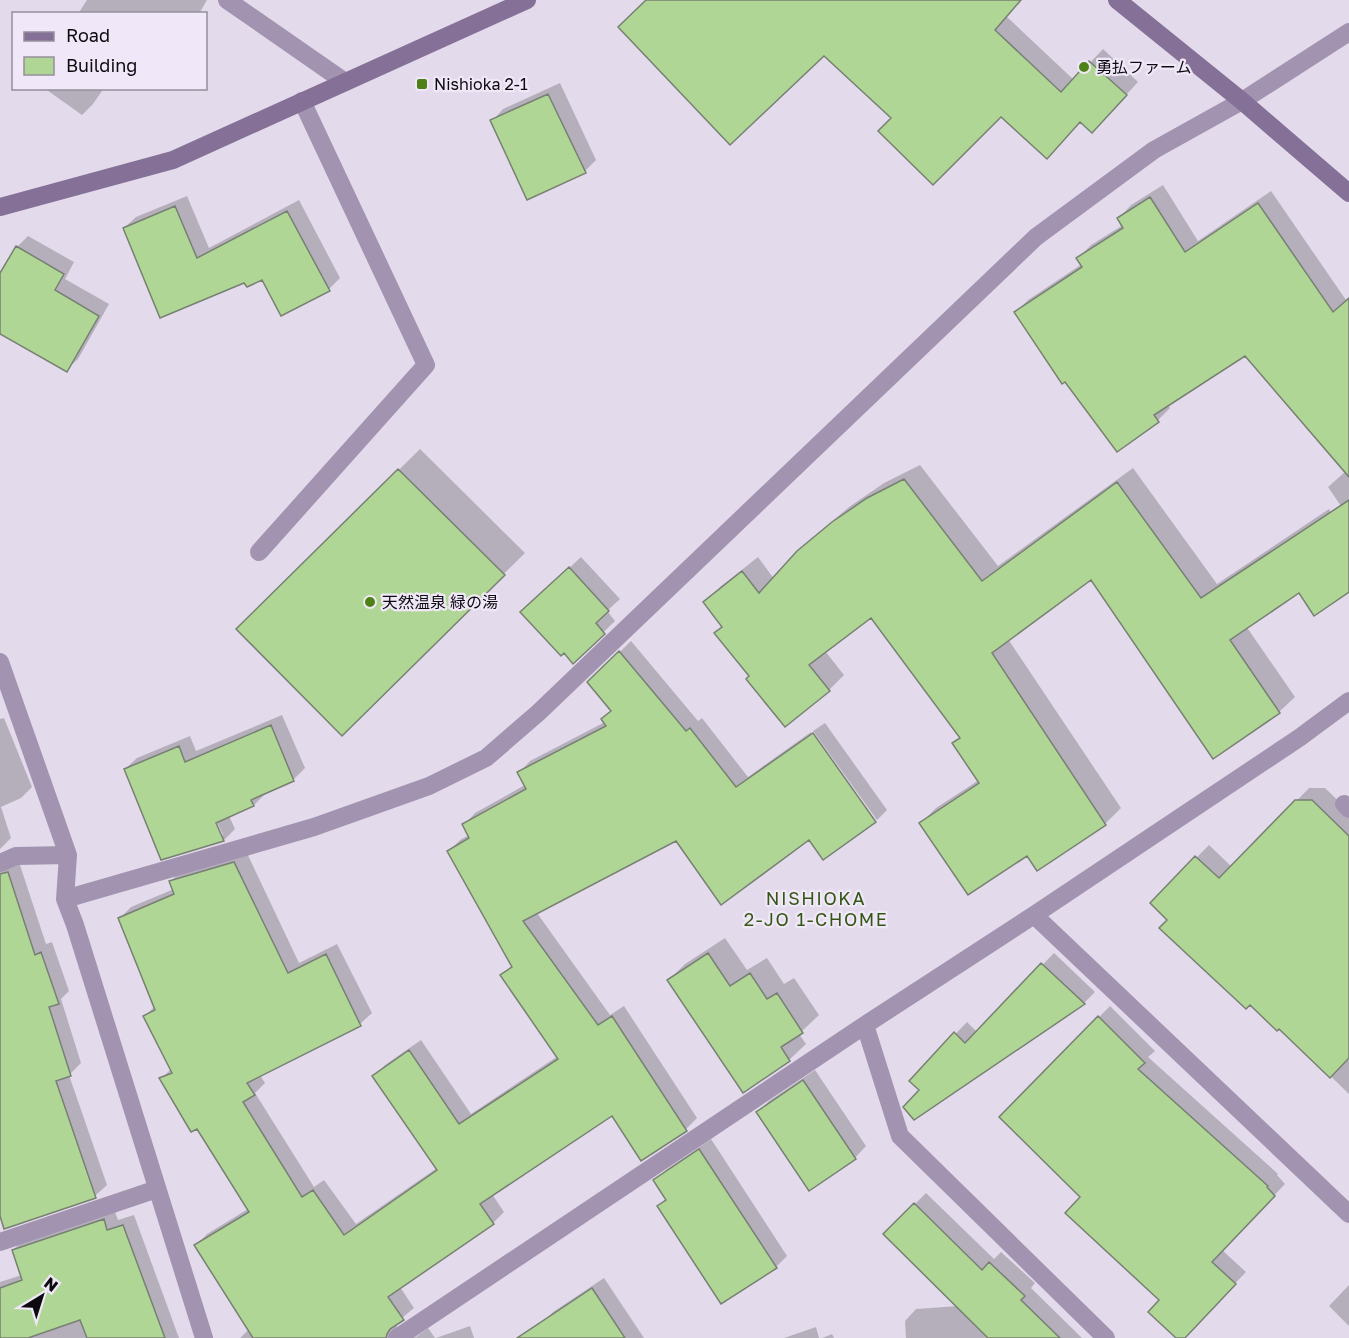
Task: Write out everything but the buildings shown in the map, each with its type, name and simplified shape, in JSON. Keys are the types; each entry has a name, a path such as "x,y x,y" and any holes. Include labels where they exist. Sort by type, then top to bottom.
{"street":[{"path":"228,0 345,82"},
{"path":"0,207 173,160 526,0"},
{"path":"1117,0 1242,101 1349,193"},
{"path":"65,899 314,827 429,786 486,758 538,713 1036,237 1154,150 1242,101 1349,32"},
{"path":"259,552 426,365 302,101"},
{"path":"0,662 68,855 65,899 204,1338"},
{"path":"397,1338 1299,738 1349,701"},
{"path":"0,863 16,856 68,855"},
{"path":"1034,915 1349,1214"},
{"path":"865,1025 900,1137 1106,1338"},
{"path":"0,1242 158,1189"}],"place":[{"name":"勇払ファーム","path":"1084,67"},
{"name":"Nishioka 2-1","path":"422,84"},
{"name":"天然温泉 緑の湯","path":"370,602"}],"district":[{"name":"NISHIOKA 2-JO 1-CHOME","path":"816,909"}]}
